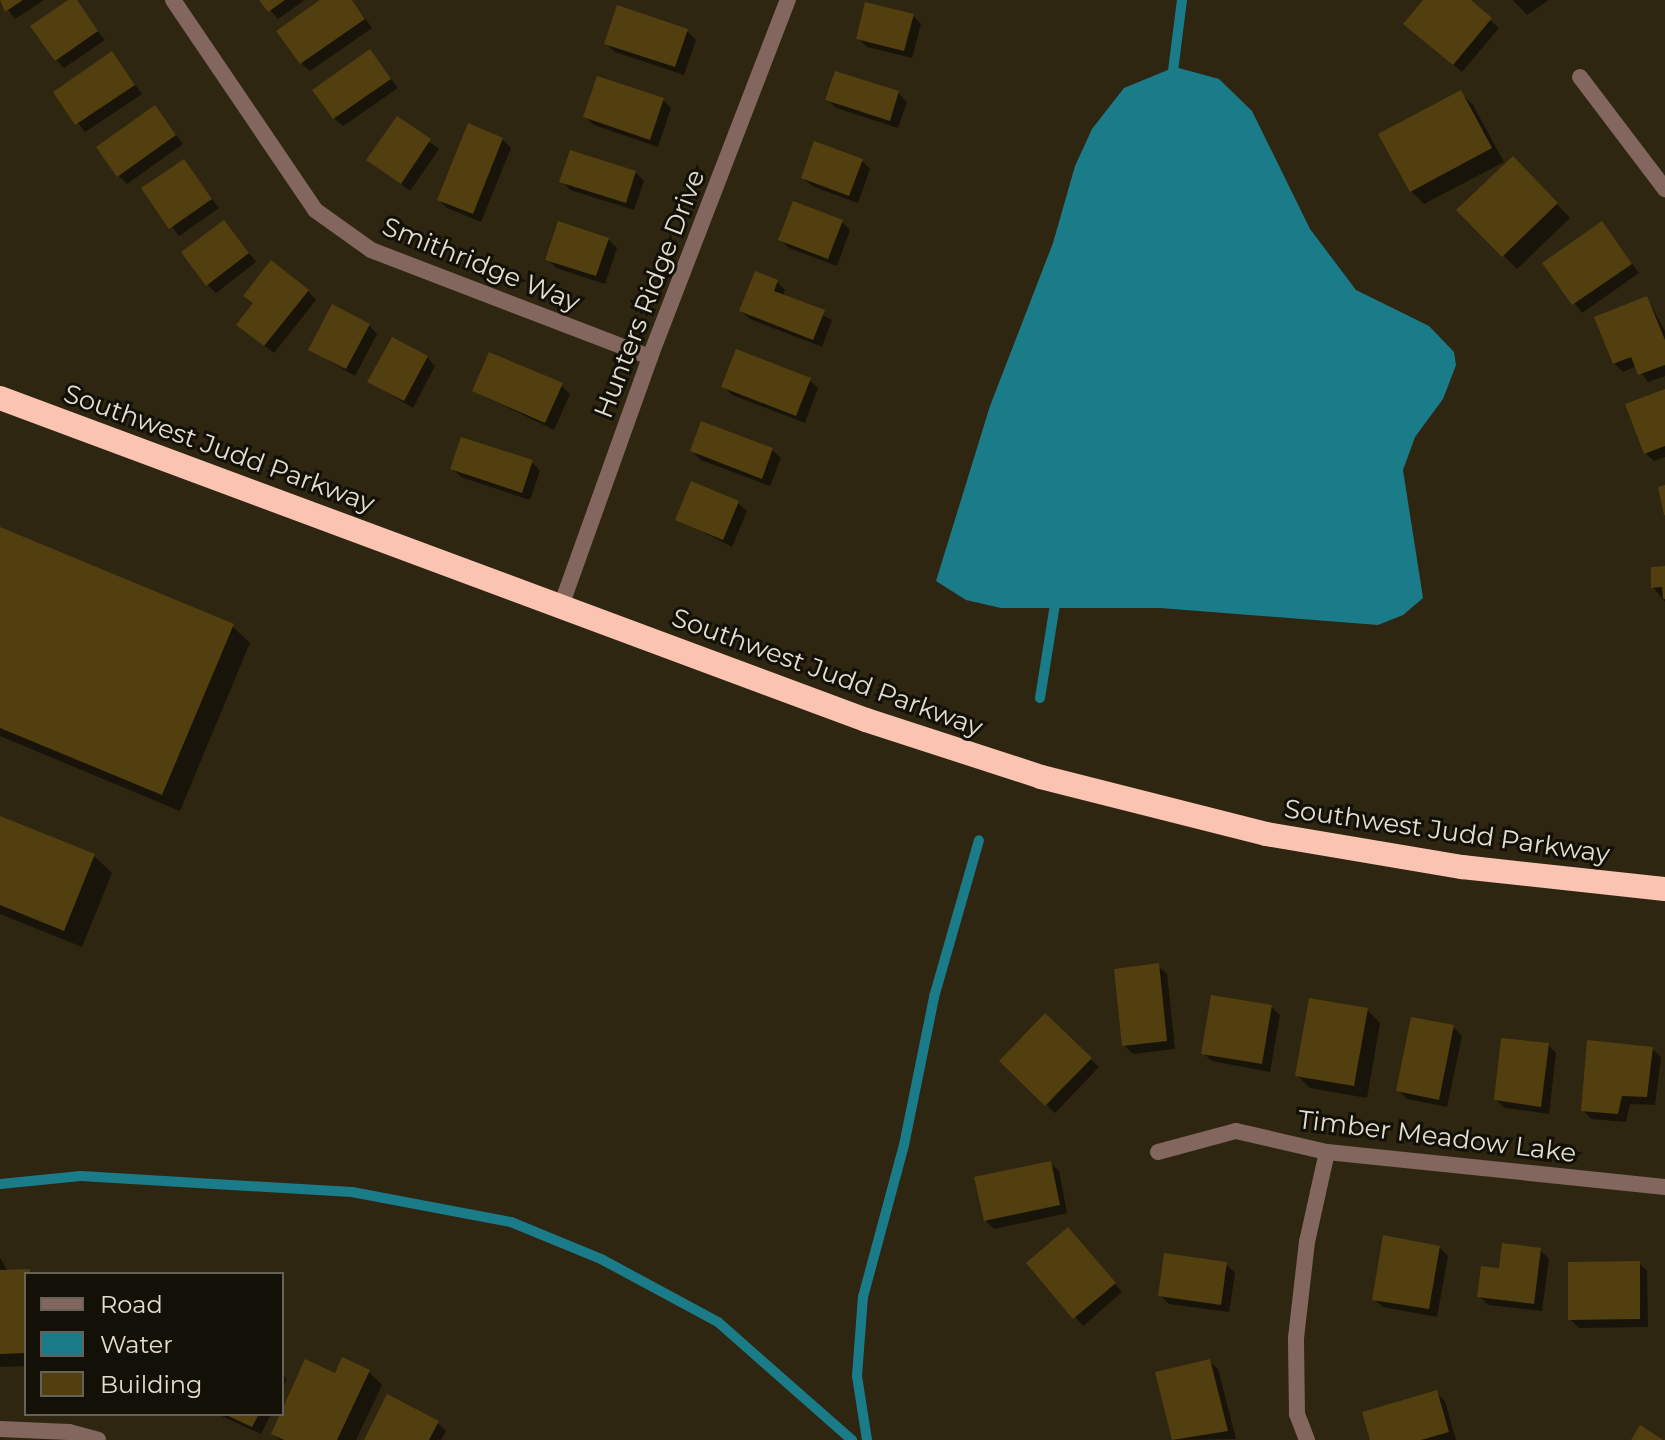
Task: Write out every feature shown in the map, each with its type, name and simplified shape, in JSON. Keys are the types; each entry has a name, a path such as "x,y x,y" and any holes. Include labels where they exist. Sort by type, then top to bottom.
{"highway":[{"name":"Southwest Judd Parkway","path":"0,398 866,720 1109,796 1372,853 1665,889"}],"street":[{"name":"Smithridge Way","path":"173,0 315,210 371,250 650,357"},
{"name":"Hunters Ridge Drive","path":"561,606 650,357 788,0"},
{"path":"1580,77 1665,189"},
{"name":"Timber Meadow Lake","path":"1158,1152 1236,1131 1327,1152 1665,1187"},
{"path":"1307,1440 1297,1414 1296,1338 1307,1242 1327,1152"},
{"path":"0,1429 69,1432 98,1440"}],"water":[{"path":"1175,67 1219,79 1252,111 1310,229 1356,290 1429,326 1454,352 1456,365 1443,399 1415,437 1403,470 1423,598 1403,615 1378,625 1160,608 1001,608 966,600 936,581 990,406 1053,243 1075,166 1092,129 1124,88"}],"building":[{"path":"0,0 23,0 5,12"},
{"path":"68,0 77,0 98,31 55,61 30,26"},
{"path":"259,0 285,0 268,12"},
{"path":"320,0 352,0 365,19 300,64 276,31"},
{"path":"1423,0 1471,0 1492,18 1453,65 1403,24"},
{"path":"865,2 914,14 904,51 856,39"},
{"path":"617,5 688,29 675,67 604,44"},
{"path":"370,49 391,79 333,119 312,90"},
{"path":"112,51 135,85 75,125 53,92"},
{"path":"835,71 899,91 890,121 825,100"},
{"path":"597,76 664,98 650,140 583,117"},
{"path":"1461,90 1492,148 1410,192 1378,134"},
{"path":"155,105 176,135 117,177 96,147"},
{"path":"397,116 431,139 401,184 366,160"},
{"path":"468,123 503,138 473,214 437,200"},
{"path":"814,141 863,159 849,196 801,178"},
{"path":"570,150 636,171 626,203 559,182"},
{"path":"1513,156 1558,203 1502,257 1456,210"},
{"path":"184,159 212,199 169,229 141,188"},
{"path":"793,201 843,220 828,259 778,240"},
{"path":"224,220 249,253 206,286 181,252"},
{"path":"558,221 609,238 596,276 545,260"},
{"path":"1602,221 1632,264 1572,305 1542,263"},
{"path":"271,260 309,290 264,346 236,325 253,303 243,296"},
{"path":"755,271 778,280 774,291 825,310 813,340 739,311"},
{"path":"1647,296 1665,340 1665,365 1638,375 1631,357 1613,364 1594,317"},
{"path":"332,304 370,324 346,369 308,350"},
{"path":"392,337 428,356 404,401 367,382"},
{"path":"736,349 811,378 796,416 721,387"},
{"path":"489,352 563,383 545,423 472,391"},
{"path":"1665,389 1665,446 1644,454 1625,404"},
{"path":"701,421 773,448 762,479 690,451"},
{"path":"461,437 533,460 522,493 450,469"},
{"path":"691,481 739,501 723,540 675,520"},
{"path":"1665,485 1665,515 1664,515 1658,487"},
{"path":"0,527 234,624 162,795 0,728"},
{"path":"1665,566 1663,599 1662,587 1651,588 1651,567"},
{"path":"0,816 95,854 64,931 0,905"},
{"path":"1159,963 1167,1041 1122,1046 1114,969"},
{"path":"1211,995 1272,1005 1262,1064 1201,1054"},
{"path":"1309,998 1368,1008 1354,1086 1295,1076"},
{"path":"1045,1013 1092,1058 1045,1106 999,1061"},
{"path":"1411,1017 1454,1025 1439,1100 1396,1091"},
{"path":"1501,1038 1549,1043 1541,1107 1494,1100"},
{"path":"1587,1040 1653,1047 1647,1097 1622,1096 1618,1114 1581,1111"},
{"path":"1051,1161 1060,1205 984,1221 974,1177"},
{"path":"1068,1227 1116,1283 1073,1319 1026,1263"},
{"path":"1383,1235 1440,1246 1429,1309 1372,1300"},
{"path":"1502,1243 1541,1248 1534,1304 1477,1297 1481,1266 1499,1268"},
{"path":"1164,1253 1227,1262 1221,1305 1158,1296"},
{"path":"1640,1261 1640,1319 1568,1320 1568,1262"},
{"path":"30,1269 30,1272 24,1272 24,1353 0,1354 0,1270"},
{"path":"342,1357 370,1370 337,1440 284,1440 271,1434 279,1416 284,1416 284,1405 305,1359 335,1373"},
{"path":"1210,1359 1228,1431 1172,1440 1155,1372"},
{"path":"1437,1390 1449,1432 1421,1440 1370,1440 1362,1412"},
{"path":"387,1394 439,1421 429,1440 364,1440"},
{"path":"228,1416 258,1416 252,1427"},
{"path":"1640,1425 1663,1440 1631,1440"}],"waterway":[{"path":"1172,79 1182,0"},
{"path":"1040,698 1056,598"},
{"path":"867,1440 857,1376 863,1297 904,1145 934,997 979,840"},
{"path":"0,1184 81,1176 352,1192 511,1222 601,1259 718,1322 852,1440"}]}
